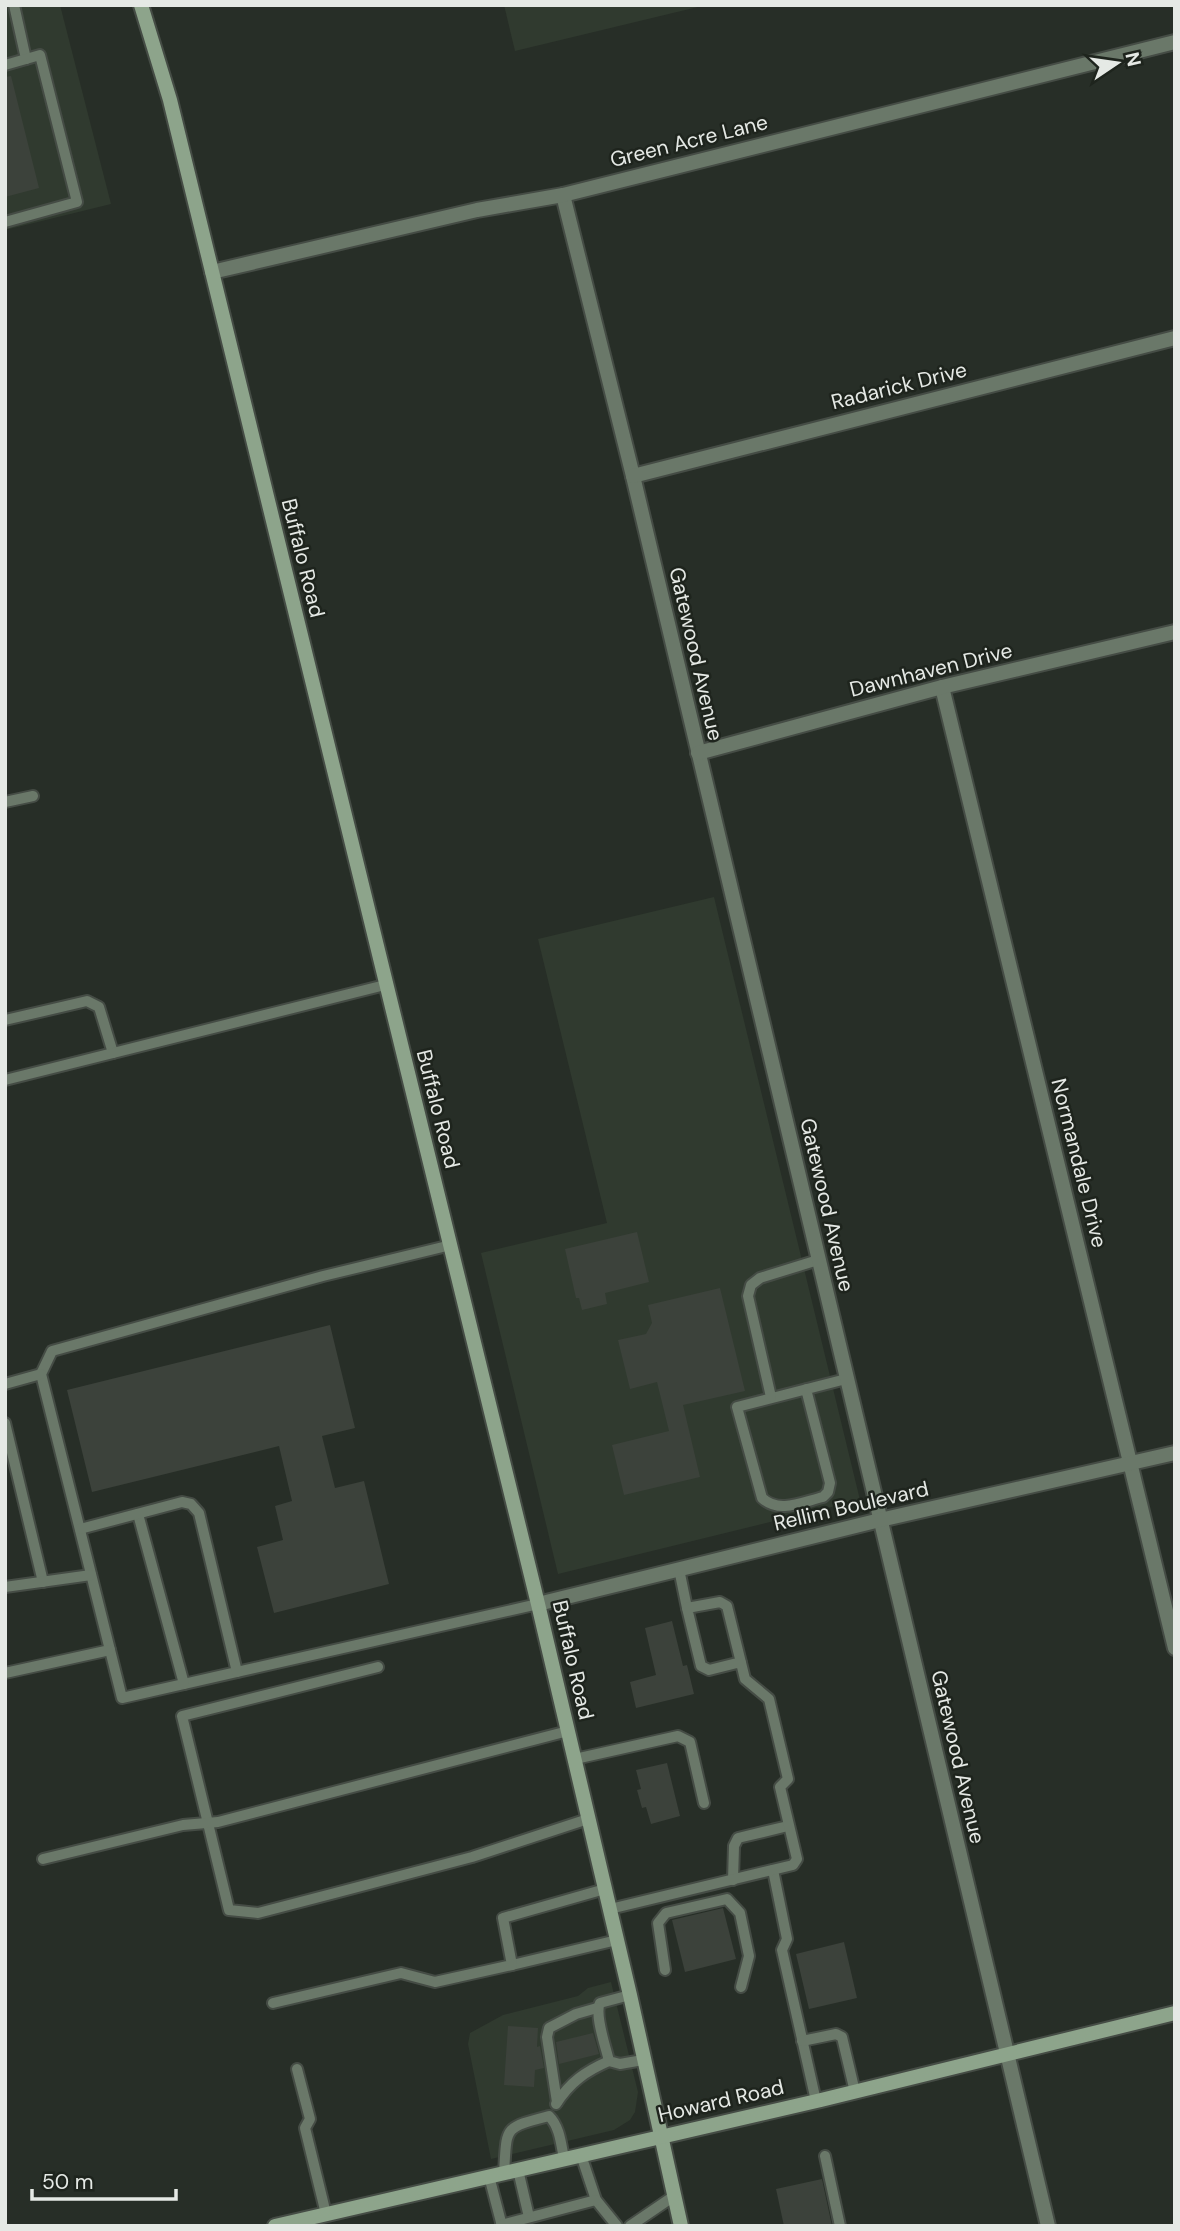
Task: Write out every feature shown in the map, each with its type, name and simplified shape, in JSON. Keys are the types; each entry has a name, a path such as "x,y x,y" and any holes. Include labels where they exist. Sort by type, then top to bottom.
{"main road":[{"name":"Buffalo Road","path":"141,5 170,100 385,985 451,1245 575,1759 681,2226"},
{"name":"Howard Road","path":"275,2226 855,2092 1175,2013"}],"street":[{"name":"Green Acre Lane","path":"212,272 477,210 563,195 1175,42"},
{"name":"Gatewood Avenue","path":"563,195 633,476 1048,2226"},
{"name":"Radarick Drive","path":"633,476 1175,338"},
{"name":"Dawnhaven Drive","path":"698,753 942,687 1175,632"},
{"name":"Normandale Drive","path":"942,687 1175,1648"},
{"name":"Rellim Boulevard","path":"538,1604 880,1520 1175,1453"}],"lane":[{"path":"14,5 26,59"},
{"path":"5,65 40,55 77,202 5,222"},
{"path":"5,802 33,796"},
{"path":"5,1080 385,985"},
{"path":"5,1020 87,1001 99,1007 113,1053"},
{"path":"451,1245 323,1276 52,1351 41,1374 122,1698 538,1604"},
{"path":"771,1397 748,1296 751,1285 760,1278 818,1260"},
{"path":"5,1384 41,1374"},
{"path":"806,1389 830,1483 828,1492 823,1497 779,1507 769,1505 762,1498 737,1407 771,1397 846,1379"},
{"path":"5,1423 43,1582"},
{"path":"80,1529 182,1502 191,1504 199,1513 237,1672"},
{"path":"138,1514 184,1684"},
{"path":"678,1569 701,1667 709,1670 741,1662"},
{"path":"5,1587 91,1575"},
{"path":"610,1909 793,1865 796,1859 780,1787 788,1779 769,1699 745,1679 727,1606 720,1602 687,1608"},
{"path":"5,1673 110,1650"},
{"path":"378,1667 182,1716 229,1910 258,1913 506,1846 589,1819"},
{"path":"43,1859 183,1825 218,1822 568,1731"},
{"path":"575,1759 678,1735 690,1742 704,1802"},
{"path":"733,1880 734,1846 738,1839 788,1826"},
{"path":"773,1870 787,1939 782,1950 816,2101"},
{"path":"512,1965 502,1918 605,1889"},
{"path":"665,1970 658,1923 666,1913 727,1899 740,1913 749,1956 741,1987"},
{"path":"273,2003 401,1973 435,1982 617,1940"},
{"path":"557,2102 547,2037 549,2028 576,2014 597,2008 600,2003 630,1995"},
{"path":"597,2008 609,2061"},
{"path":"802,2041 836,2034 842,2037 855,2092"},
{"path":"529,2217 511,2171 506,2135 513,2126 549,2116 565,2090 579,2077 609,2061 620,2064 643,2060"},
{"path":"297,2069 310,2119 305,2128 326,2214"},
{"path":"549,2116 559,2131 564,2159"},
{"path":"581,2155 596,2200 617,2226"},
{"path":"825,2155 841,2226"},
{"path":"489,2176 501,2225 596,2200"},
{"path":"630,2226 674,2196"}],"shaded area":[{"path":"5,5 60,5 111,204 5,230"},
{"path":"504,5 706,5 515,51"},
{"path":"714,897 860,1500 558,1574 481,1253 607,1223 538,939"},
{"path":"611,1982 638,2092 635,2112 630,2120 614,2130 491,2159 468,2044 470,2033 503,2015 578,1996 588,1988"}],"building":[{"path":"11,76 39,188 5,197 5,77"},
{"path":"637,1232 649,1282 605,1293 607,1304 582,1310 579,1298 576,1298 565,1249"},
{"path":"720,1288 745,1391 683,1405 700,1477 624,1495 612,1445 669,1431 657,1382 630,1389 618,1340 646,1334 652,1323 648,1305"},
{"path":"330,1325 355,1428 322,1436 335,1488 364,1481 389,1584 274,1613 257,1547 283,1540 275,1506 292,1501 279,1446 92,1492 67,1390"},
{"path":"672,1621 683,1666 687,1665 694,1694 636,1708 630,1682 656,1675 645,1628"},
{"path":"667,1763 680,1816 651,1824 646,1807 642,1808 637,1790 641,1789 636,1770"},
{"path":"723,1908 736,1959 685,1972 672,1920"},
{"path":"844,1942 857,1998 809,2009 796,1954"},
{"path":"508,2026 538,2028 537,2047 540,2046 544,2068 535,2070 534,2087 504,2085"},
{"path":"593,2033 599,2054 559,2064 556,2042"},
{"path":"822,2179 832,2226 784,2226 776,2189"}]}
